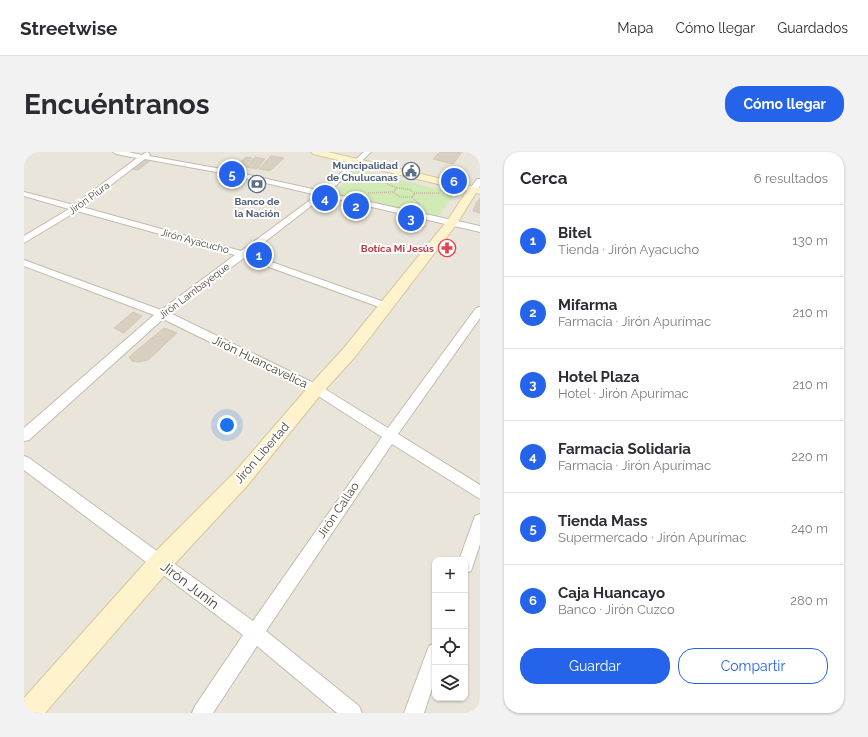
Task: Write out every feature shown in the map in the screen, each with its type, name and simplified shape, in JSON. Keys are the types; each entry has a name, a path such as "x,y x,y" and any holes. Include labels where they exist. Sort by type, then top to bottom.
{"street":[{"path":"116,152 147,155 227,172 480,230"},
{"path":"316,152 478,187"},
{"name":"Jirón Lambayeque","path":"24,436 162,314 323,193 368,152"},
{"name":"Jirón Piura","path":"24,240 76,208 147,155"},
{"name":"Jirón Libertad","path":"28,713 160,562 240,480 316,389 349,354 452,223 478,187"},
{"name":"Jirón Ayacucho","path":"24,194 242,254 386,306"},
{"name":"Jirón Huancavelica","path":"24,263 162,314 316,389 480,493"},
{"name":"Jirón Callao","path":"202,713 254,632 389,435 480,310"},
{"name":"Jirón Junín","path":"24,462 254,632 352,713"},
{"path":"468,557 480,521"},
{"path":"414,713 432,661"}],"path":[{"path":"370,176 397,188 408,189 414,193 446,193"},
{"path":"397,188 393,192 400,197 412,197 414,193"}],"shaded area":[{"path":"24,152 480,152 480,713 24,713"}],"green space":[{"path":"355,170 450,192 454,195 437,218 334,195"}],"building":[{"path":"440,152 462,152 453,164 433,159"},
{"path":"271,156 284,158 270,171 259,169"},
{"path":"246,157 252,158 244,167 236,166"},
{"path":"255,157 265,159 257,169 246,167"},
{"path":"145,158 152,159 138,170 132,169"},
{"path":"480,198 480,213 473,211"},
{"path":"133,312 142,316 124,333 114,328"},
{"path":"164,328 177,333 148,360 139,362 132,361 129,357"}],"place":[{"name":"Muncipalidad de Chulucanas","path":"411,171"},
{"name":"Tienda Mass","path":"232,174"},
{"name":"Caja Huancayo","path":"454,181"},
{"name":"Banco de la Nación","path":"257,184"},
{"name":"Farmacia Solidaria","path":"325,198"},
{"name":"Mifarma","path":"356,206"},
{"name":"Hotel Plaza","path":"411,218"},
{"name":"Botíca Mi Jesús","path":"447,248"},
{"name":"Bitel","path":"259,255"}]}
